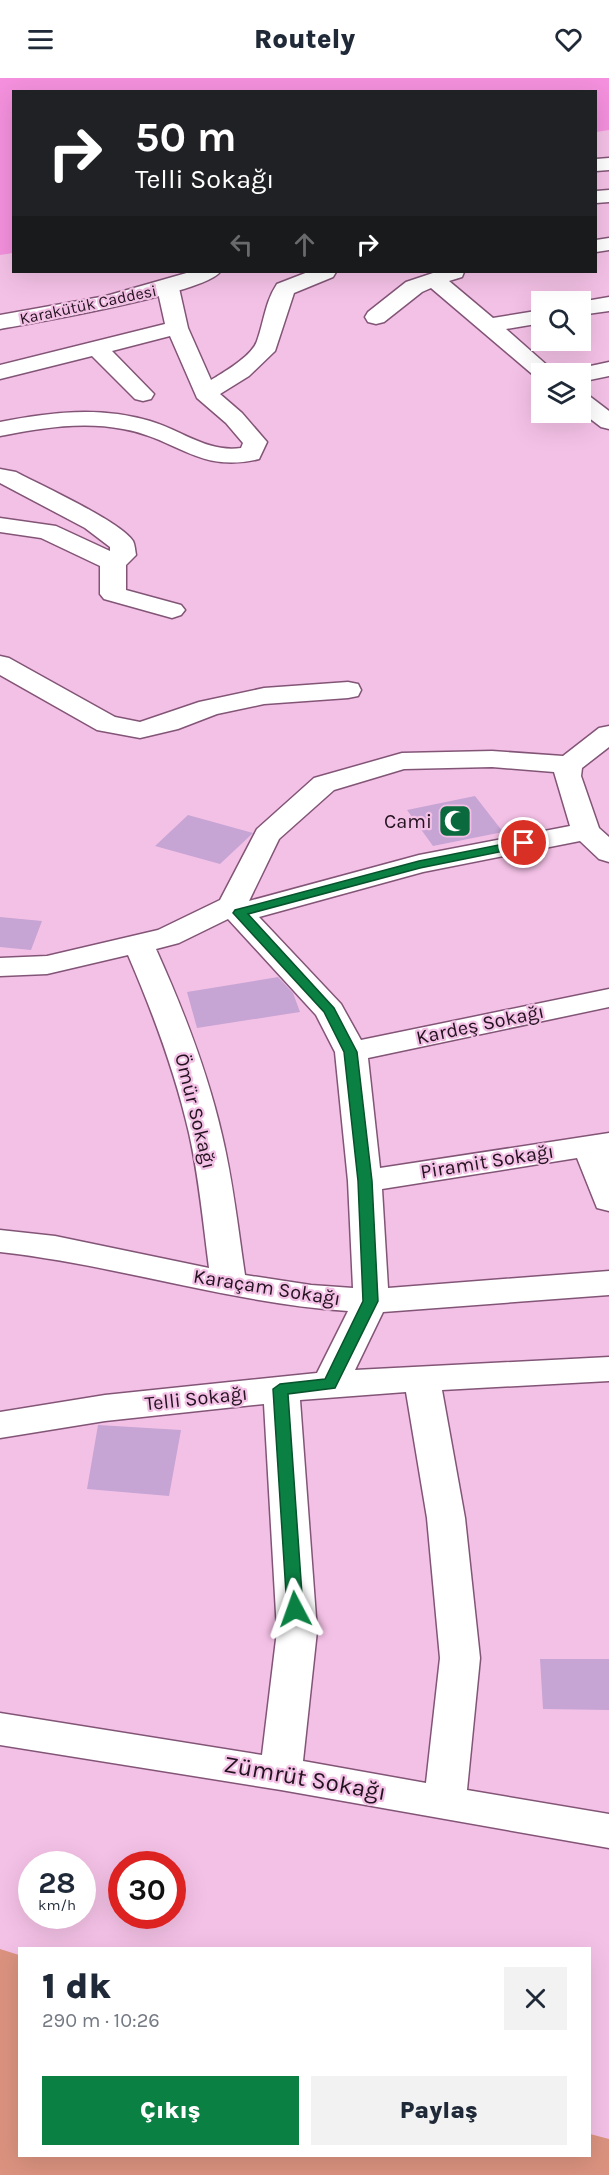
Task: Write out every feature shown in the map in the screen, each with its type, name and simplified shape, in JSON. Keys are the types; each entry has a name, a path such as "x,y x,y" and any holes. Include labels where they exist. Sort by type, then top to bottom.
{"street":[{"name":"Karakütük Caddesi","path":"0,322 168,288 206,273"},
{"path":"204,393 241,371 267,346 273,319 285,289 323,273"},
{"path":"376,317 414,287 455,273"},
{"path":"434,279 533,363"},
{"path":"0,429 50,419 95,417 143,426 211,456 239,457 251,454 255,442 234,418 204,393 177,328 168,288"},
{"path":"591,307 609,304"},
{"path":"490,325 531,318"},
{"path":"0,372 177,328"},
{"path":"96,347 143,394"},
{"path":"591,373 609,369"},
{"path":"591,408 609,422"},
{"path":"0,476 7,477 94,523 122,544 123,555 113,562"},
{"path":"0,525 47,531 113,562"},
{"path":"113,562 113,594 172,610"},
{"path":"0,664 107,724 140,729 168,723 209,708 264,696 348,690"},
{"path":"236,909 267,835 324,784 402,761 492,759 569,765 609,734"},
{"path":"569,765 567,777 586,831 609,853"},
{"path":"0,967 46,965 138,944 168,937 236,909 419,864 586,831"},
{"path":"236,909 330,1011 351,1052 365,1181 371,1301 330,1384"},
{"name":"Ömür Sokağı","path":"138,944 158,987 186,1065 210,1160 229,1284"},
{"name":"Kardeş Sokağı","path":"351,1052 534,1012 609,999"},
{"path":"599,1144 609,1200"},
{"name":"Piramit Sokağı","path":"365,1181 599,1144"},
{"name":"Karaçam Sokağı","path":"0,1241 55,1247 229,1284 311,1297 371,1301 609,1283"},
{"name":"Telli Sokağı","path":"0,1425 105,1408 330,1384 609,1369"},
{"path":"422,1379 446,1518 460,1658 445,1802"},
{"path":"280,1389 297,1631 281,1774"},
{"name":"Zümrüt Sokağı","path":"0,1729 609,1830"}],"shaded area":[{"path":"0,78 609,78 609,130 597,132 597,90 12,90 12,253 0,255"},
{"path":"0,1949 18,1955 18,2157 591,2157 591,2134 609,2139 609,2175 0,2175"}],"building":[{"name":"Cami","path":"475,796 503,832 433,846 407,810"},
{"path":"188,815 253,833 220,864 155,846"},
{"path":"0,917 42,921 31,950 0,947"},
{"path":"278,977 293,993 300,1012 197,1028 187,992"},
{"path":"98,1425 181,1430 169,1496 87,1489"},
{"path":"540,1659 609,1659 609,1710 543,1709"}],"place":[{"name":"Cami","path":"455,821"}],"route":[{"path":"295,1609 280,1389 330,1384 371,1301 365,1181 351,1052 330,1011 240,913 419,864 524,843"}]}
